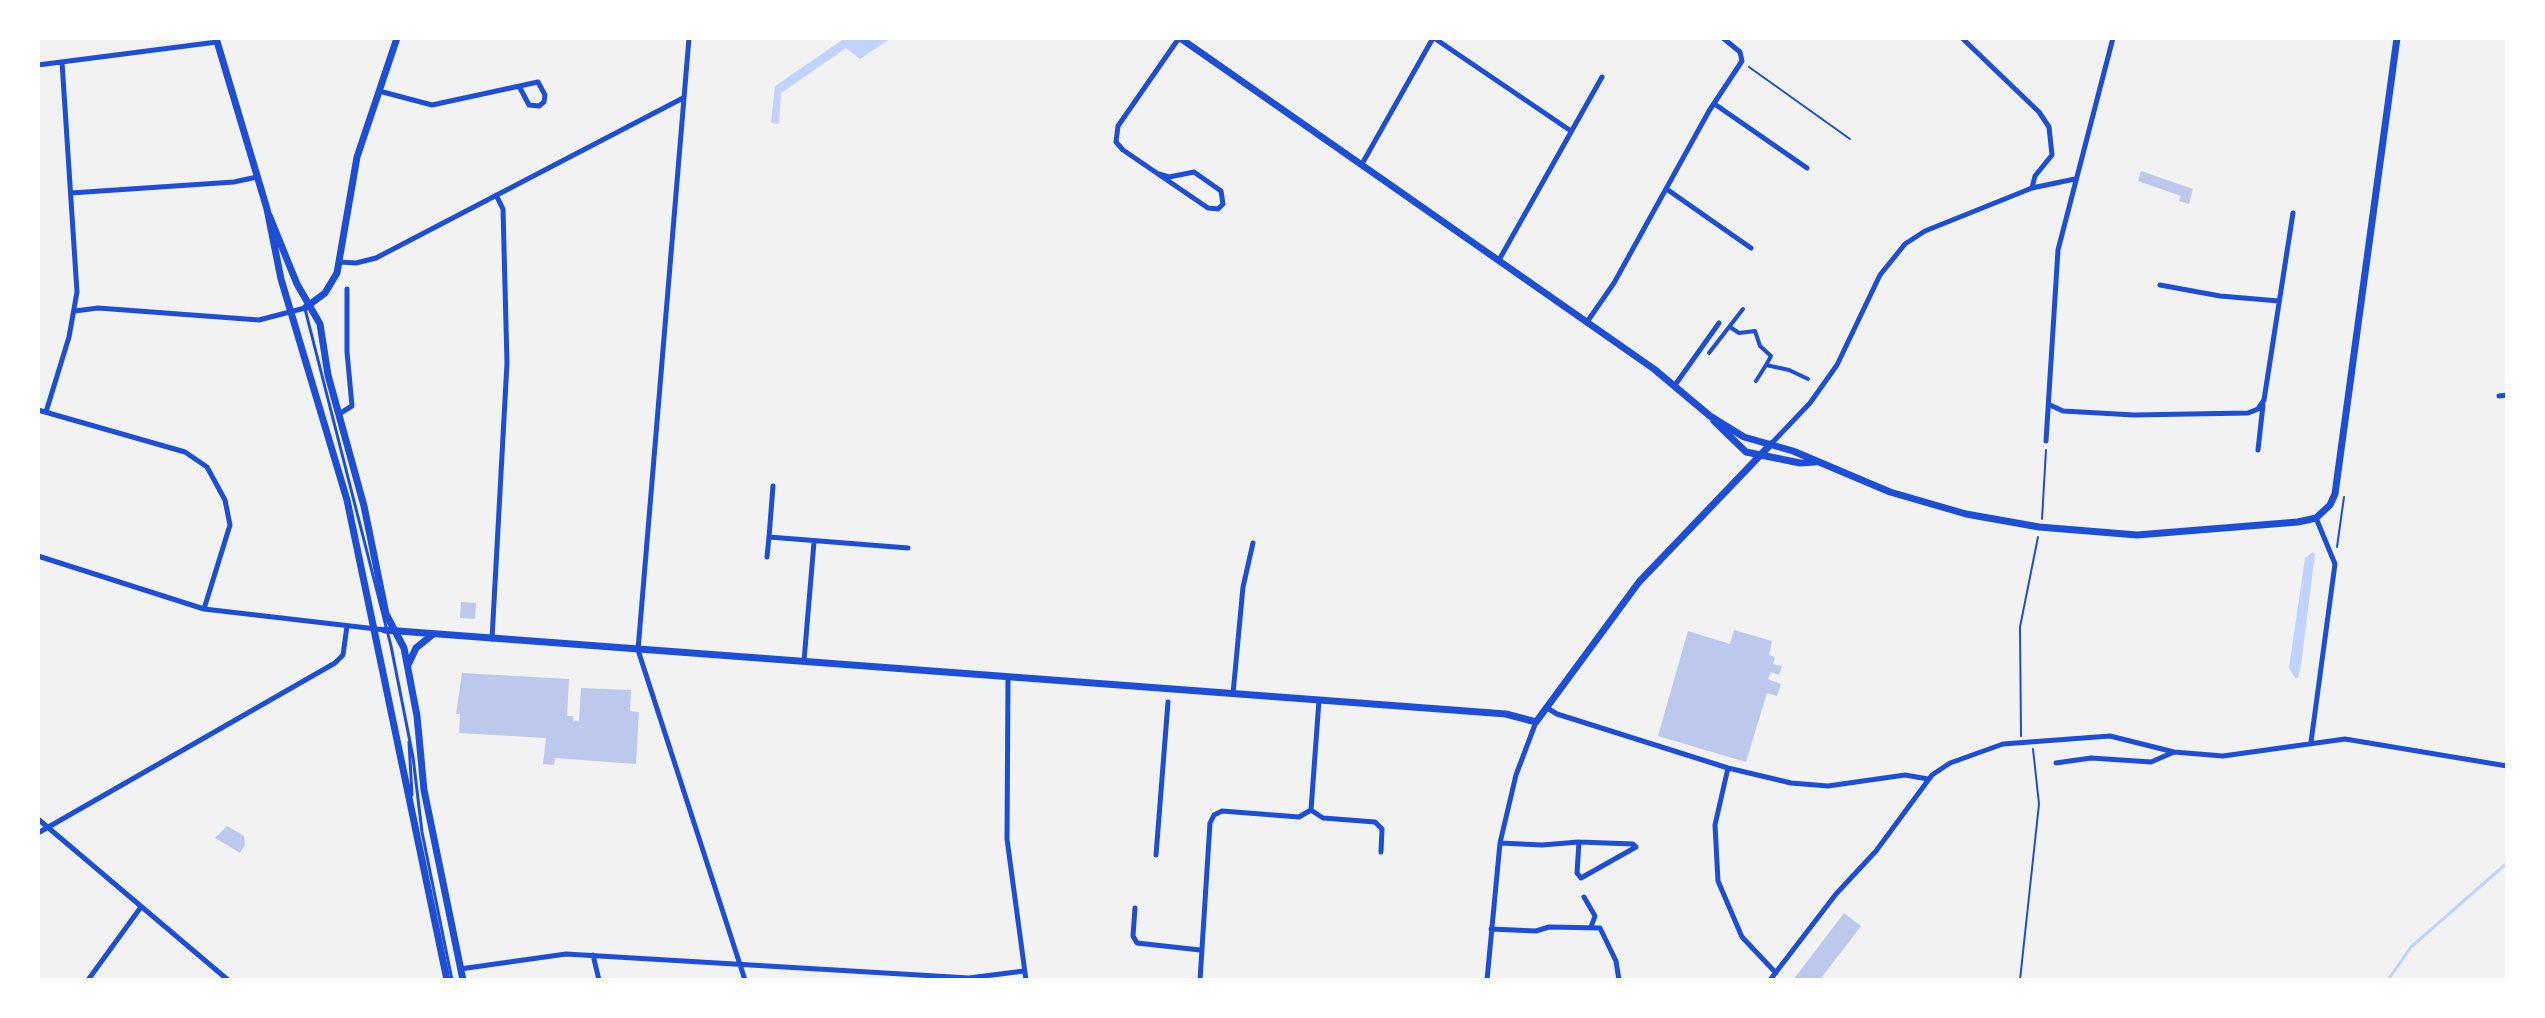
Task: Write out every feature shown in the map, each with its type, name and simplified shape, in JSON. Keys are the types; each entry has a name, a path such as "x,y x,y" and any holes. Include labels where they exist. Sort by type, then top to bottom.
{"street":[{"path":"75,311 98,308 259,320 308,307 331,283 339,262 353,174 377,90 397,38"},
{"path":"689,38 638,650 745,980"},
{"path":"1159,174 1169,177 1194,172 1221,191 1223,204 1211,209 1159,174 1119,147 1115,136 1180,38 1675,385 1710,416 1739,448 1758,455 1815,462"},
{"path":"1362,164 1434,38 1571,131"},
{"path":"1587,322 1742,62 1740,52 1723,38"},
{"path":"1962,38 2039,112 2049,127 2052,155 2035,176 2032,188"},
{"path":"2113,38 2075,179 2052,289 2046,397 2050,404 2063,411 2110,414 2253,412 2264,400"},
{"path":"1710,416 1747,439 1771,444 1910,499 2039,527 2160,535 2316,518 2327,510 2335,494 2397,38"},
{"path":"38,65 217,40 267,209 297,284 322,331 328,375 364,506 386,614 396,631 408,667 417,716 424,790 463,980"},
{"path":"46,412 75,311 62,62"},
{"path":"1499,260 1602,77"},
{"path":"377,90 432,105 519,86 540,82 544,102 539,106 529,105 519,86"},
{"path":"339,262 356,263 376,258 684,97"},
{"path":"1716,105 1807,168"},
{"path":"71,193 234,182 257,177"},
{"path":"1487,980 1500,843 1520,760 1536,722 1632,590 1810,403 1837,365 1880,275 1898,250 1925,231 2032,188 2075,179"},
{"path":"1668,190 1751,248"},
{"path":"492,639 507,363 503,209 496,195"},
{"path":"267,209 281,279 347,500 450,980"},
{"path":"2258,450 2293,213"},
{"path":"2160,285 2220,296 2279,301"},
{"path":"338,415 352,406 347,352 347,289"},
{"path":"1709,353 1743,309"},
{"path":"1675,385 1719,323"},
{"path":"1730,327 1739,333 1755,331 1760,346 1771,356 1756,381"},
{"path":"1766,365 1808,379"},
{"path":"2499,396 2507,395"},
{"path":"2046,441 2050,404"},
{"path":"38,410 185,452 207,467 228,507 230,525 204,609"},
{"path":"767,557 773,486"},
{"path":"2311,742 2335,564 2316,518"},
{"path":"769,537 908,548"},
{"path":"804,662 814,542"},
{"path":"1233,694 1243,587 1253,543"},
{"path":"38,556 204,609 347,626 432,635 1506,714 1536,722"},
{"path":"38,833 335,663 343,655 347,626"},
{"path":"408,667 414,651 432,635"},
{"path":"1008,678 1007,829 1026,980"},
{"path":"1311,810 1319,700"},
{"path":"1156,855 1168,702"},
{"path":"1547,708 1557,714 1728,768 1809,786 1905,775 1928,779"},
{"path":"1770,980 1836,894 1876,851 1936,771 1957,760 2019,741 2110,736 2174,752 2228,756 2311,742 2362,741 2507,766"},
{"path":"2056,763 2091,758 2151,762 2174,752"},
{"path":"1728,768 1714,836 1718,881 1742,937 1776,973"},
{"path":"1311,810 1323,818 1375,822 1382,829 1381,852"},
{"path":"1200,980 1210,823 1214,815 1222,811 1299,817 1311,810"},
{"path":"38,819 228,980"},
{"path":"1500,843 1542,845 1579,842 1633,844 1636,847 1581,878 1577,873 1579,842"},
{"path":"1584,897 1595,916 1590,928"},
{"path":"88,980 141,907"},
{"path":"1135,908 1133,936 1137,943 1200,950"},
{"path":"1491,929 1536,931 1549,927 1590,928 1604,932 1616,961 1619,980"},
{"path":"460,969 526,958 593,955 969,978 1024,971"},
{"path":"593,955 599,980"},
{"path":"876,972 876,980"}],"lane":[{"path":"308,307 409,734 422,832 450,980"},
{"path":"357,511 377,570"},
{"path":"409,734 413,817"}],"path":[{"path":"1742,62 1850,139"},
{"path":"2019,741 2023,727 2020,627 2044,513 2046,441"},
{"path":"2020,980 2039,804 2032,740"}],"water":[{"path":"845,38 891,38 860,59 846,48 781,93 779,124 771,123 775,86"},
{"path":"2313,552 2301,665 2298,678 2295,678 2289,668 2305,558"}],"building":[{"path":"2141,171 2193,189 2189,204 2179,201 2181,196 2138,181"},
{"path":"461,602 476,603 475,619 460,618"},
{"path":"1734,630 1772,641 1769,655 1775,657 1773,664 1782,666 1779,675 1771,672 1768,679 1781,684 1777,696 1767,693 1746,762 1658,736 1688,631 1730,644"},
{"path":"462,673 569,679 567,716 573,716 573,721 579,721 581,688 631,690 630,711 639,712 636,764 555,758 554,765 543,764 546,738 459,733 460,714 456,714"},
{"path":"227,826 244,836 245,845 240,853 215,838"},
{"path":"1844,913 1861,926 1822,977 1825,980 1793,980"}],"waterway":[{"path":"2388,980 2411,947 2507,863"}]}
